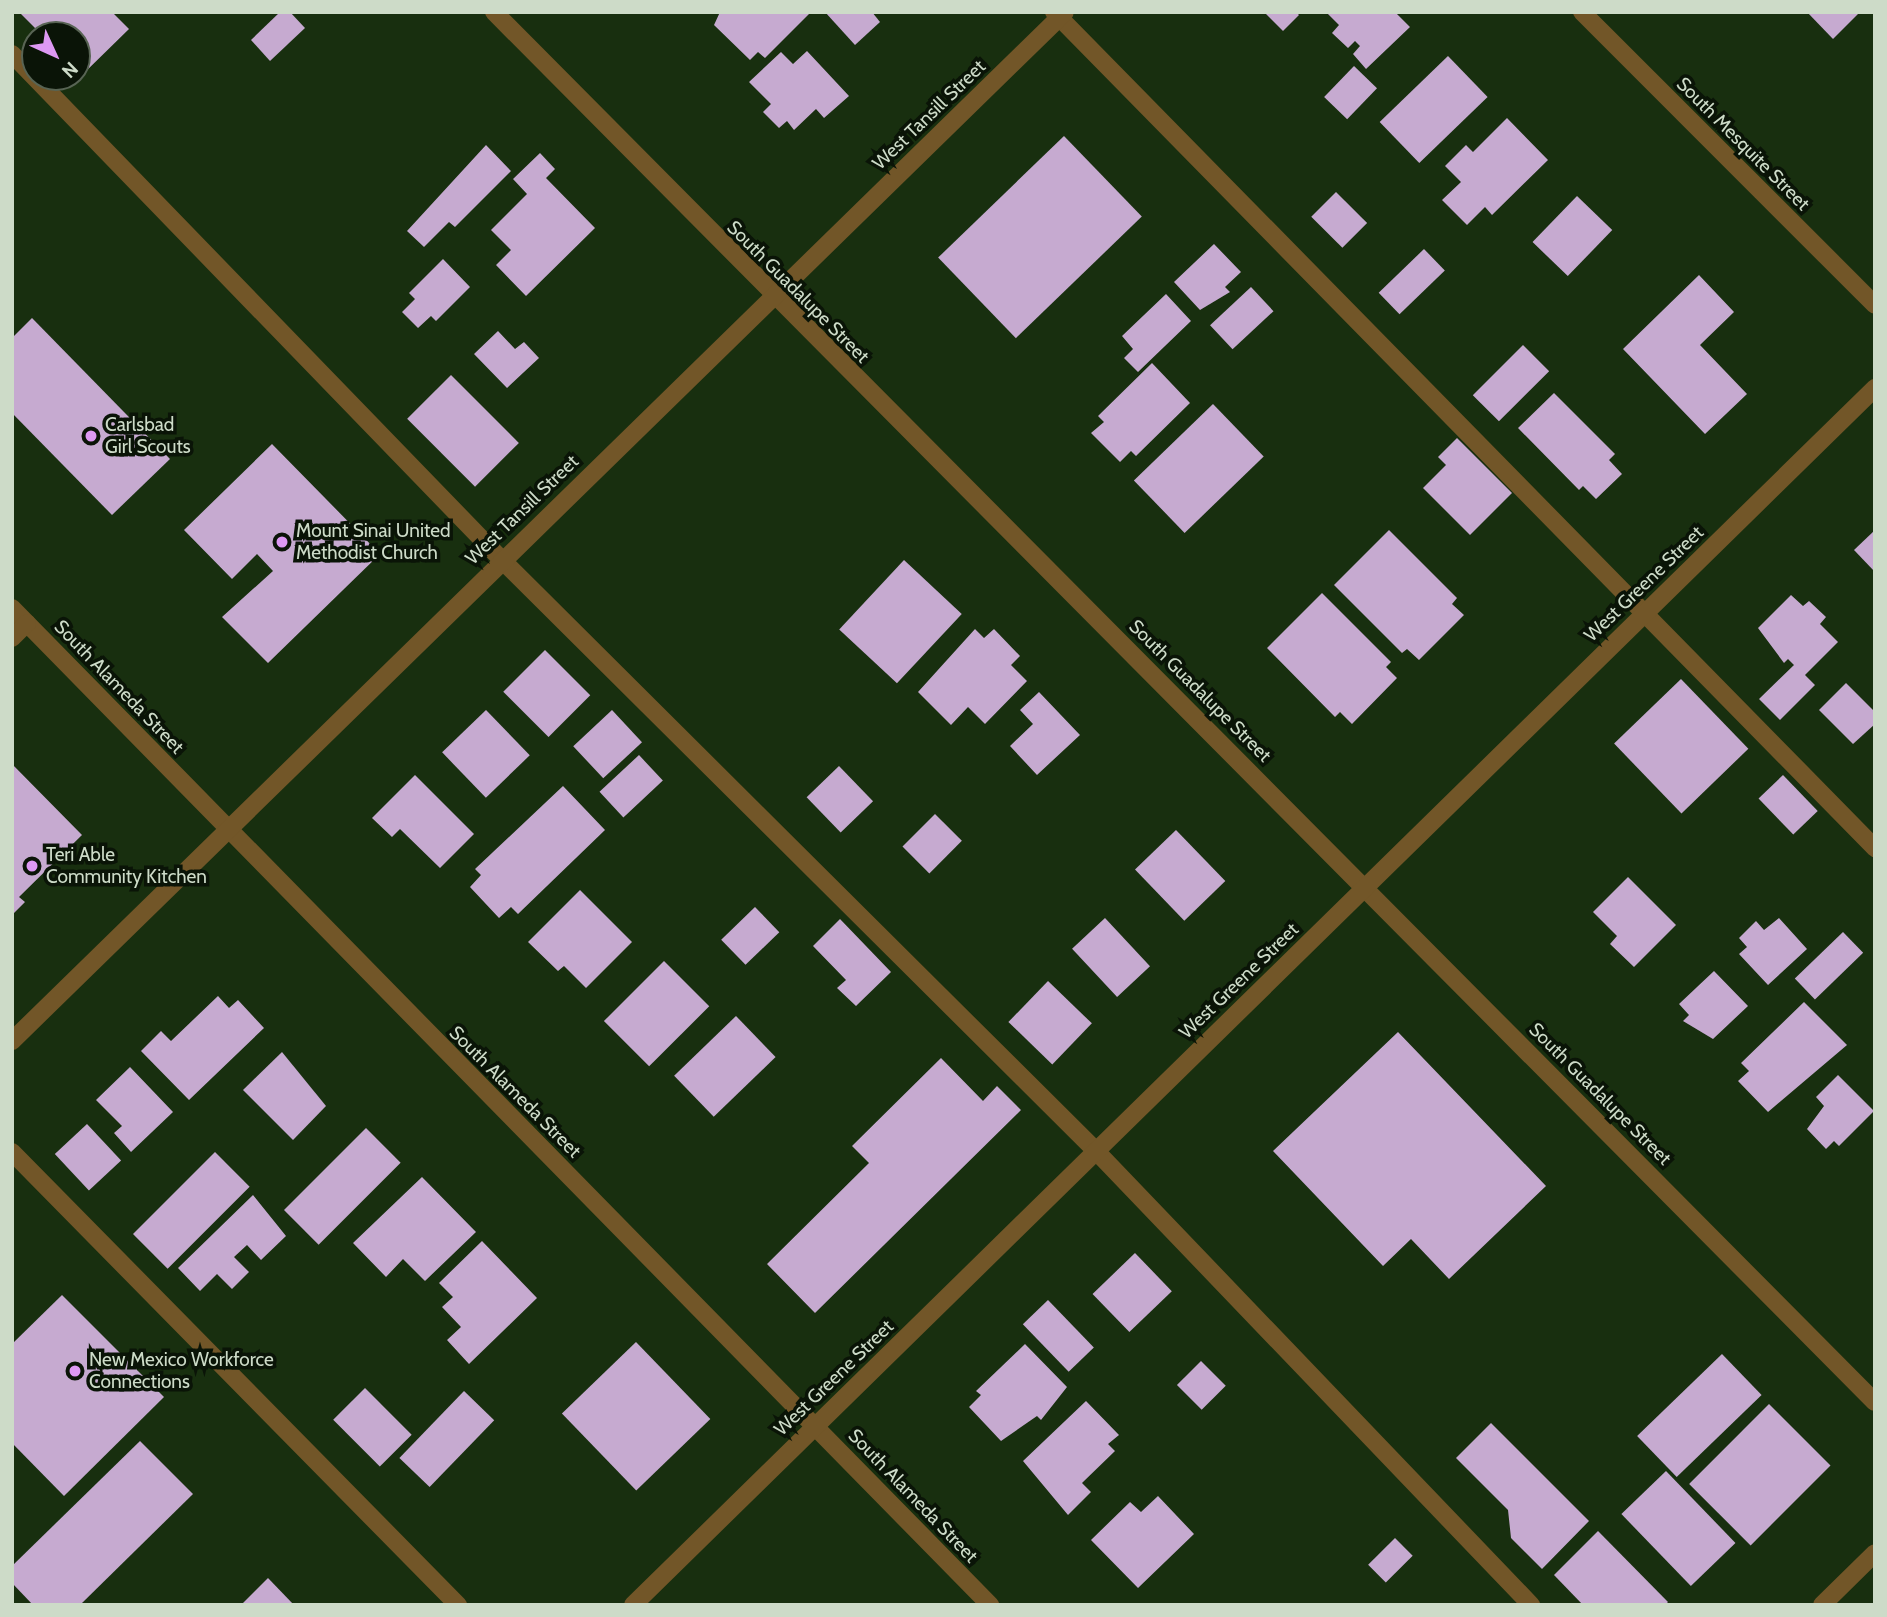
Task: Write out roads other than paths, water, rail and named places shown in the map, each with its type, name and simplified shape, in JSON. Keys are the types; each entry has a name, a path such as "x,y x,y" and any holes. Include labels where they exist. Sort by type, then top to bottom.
{"street":[{"name":"South Guadalupe Street","path":"494,12 771,296 1367,886 1875,1402"},
{"name":"South Mesquite Street","path":"1581,12 1875,305"},
{"name":"West Tansill Street","path":"12,1041 1059,14"},
{"path":"1059,14 1875,848"},
{"path":"12,54 502,560 1096,1151 1531,1605"},
{"name":"West Greene Street","path":"633,1605 1875,388"},
{"name":"South Alameda Street","path":"12,608 990,1605"},
{"path":"12,638 27,623"},
{"path":"12,1152 458,1605"},
{"path":"1822,1605 1875,1553"}],"place":[{"name":"Carlsbad Girl Scouts","path":"91,436"},
{"name":"Mount Sinai United Methodist Church","path":"282,542"},
{"name":"Teri Able Community Kitchen","path":"32,866"},
{"name":"New Mexico Workforce Connections","path":"75,1371"}]}
